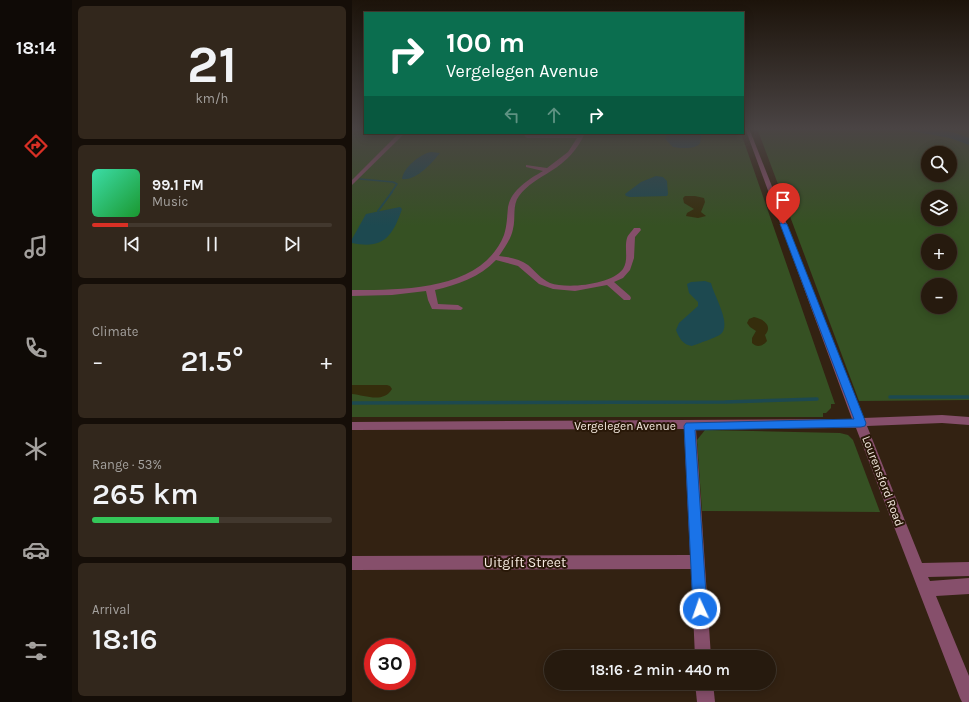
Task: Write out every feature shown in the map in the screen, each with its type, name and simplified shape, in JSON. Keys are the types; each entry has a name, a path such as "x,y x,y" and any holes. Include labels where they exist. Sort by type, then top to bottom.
{"street":[{"path":"352,183 374,161"},
{"path":"352,293 397,292 430,288 466,276 482,267 494,257 501,247 509,229 510,209 515,196 523,187 563,161"},
{"name":"Lourensford Road","path":"760,161 917,570 969,698"},
{"path":"528,166 549,170"},
{"path":"494,257 518,263 543,283 551,286 590,287 618,278 626,269 630,262 631,237 637,230"},
{"path":"609,282 627,298"},
{"path":"430,288 435,307 458,308"},
{"name":"Vergelegen Avenue","path":"352,426 690,426 861,423 872,421 942,419 969,421"},
{"path":"690,426 703,650"},
{"name":"Uitgift Street","path":"352,563 698,562"},
{"path":"917,570 969,569"},
{"path":"925,589 969,586"},
{"path":"705,690 706,702"}],"green space":[{"path":"352,161 751,161 835,404 831,404 831,408 826,413 823,413 823,417 352,417"},
{"path":"769,161 921,161 921,182 957,182 957,161 969,161 969,400 859,401"},
{"path":"705,430 840,433 848,435 853,440 880,512 702,511 697,440"}],"sand":[{"path":"685,196 704,198 705,202 701,212 706,216 698,218 686,216 687,213 694,209 684,203 683,198"},
{"path":"754,317 761,319 768,326 765,335 767,341 760,346 756,346 752,343 752,338 756,331 747,323 749,319"},
{"path":"352,385 387,385 392,389 384,396 374,398 352,394"}],"water":[{"path":"433,161 413,177 402,179 405,170 413,162"},
{"path":"656,176 663,177 667,181 667,196 626,196 625,194 641,182"},
{"path":"400,207 402,209 399,218 391,233 386,238 380,242 372,244 363,245 352,243 352,239 366,214"},
{"path":"705,281 711,283 723,317 724,329 721,334 716,337 692,346 682,341 676,330 679,323 698,306 698,302 689,293 687,284 691,282"}],"waterway":[{"path":"360,179 393,182 397,184 391,193"},
{"path":"378,211 392,192"},
{"path":"890,397 969,397"},
{"path":"352,403 725,402 817,399"}],"route":[{"path":"700,609 690,426 861,423 783,224"}]}
